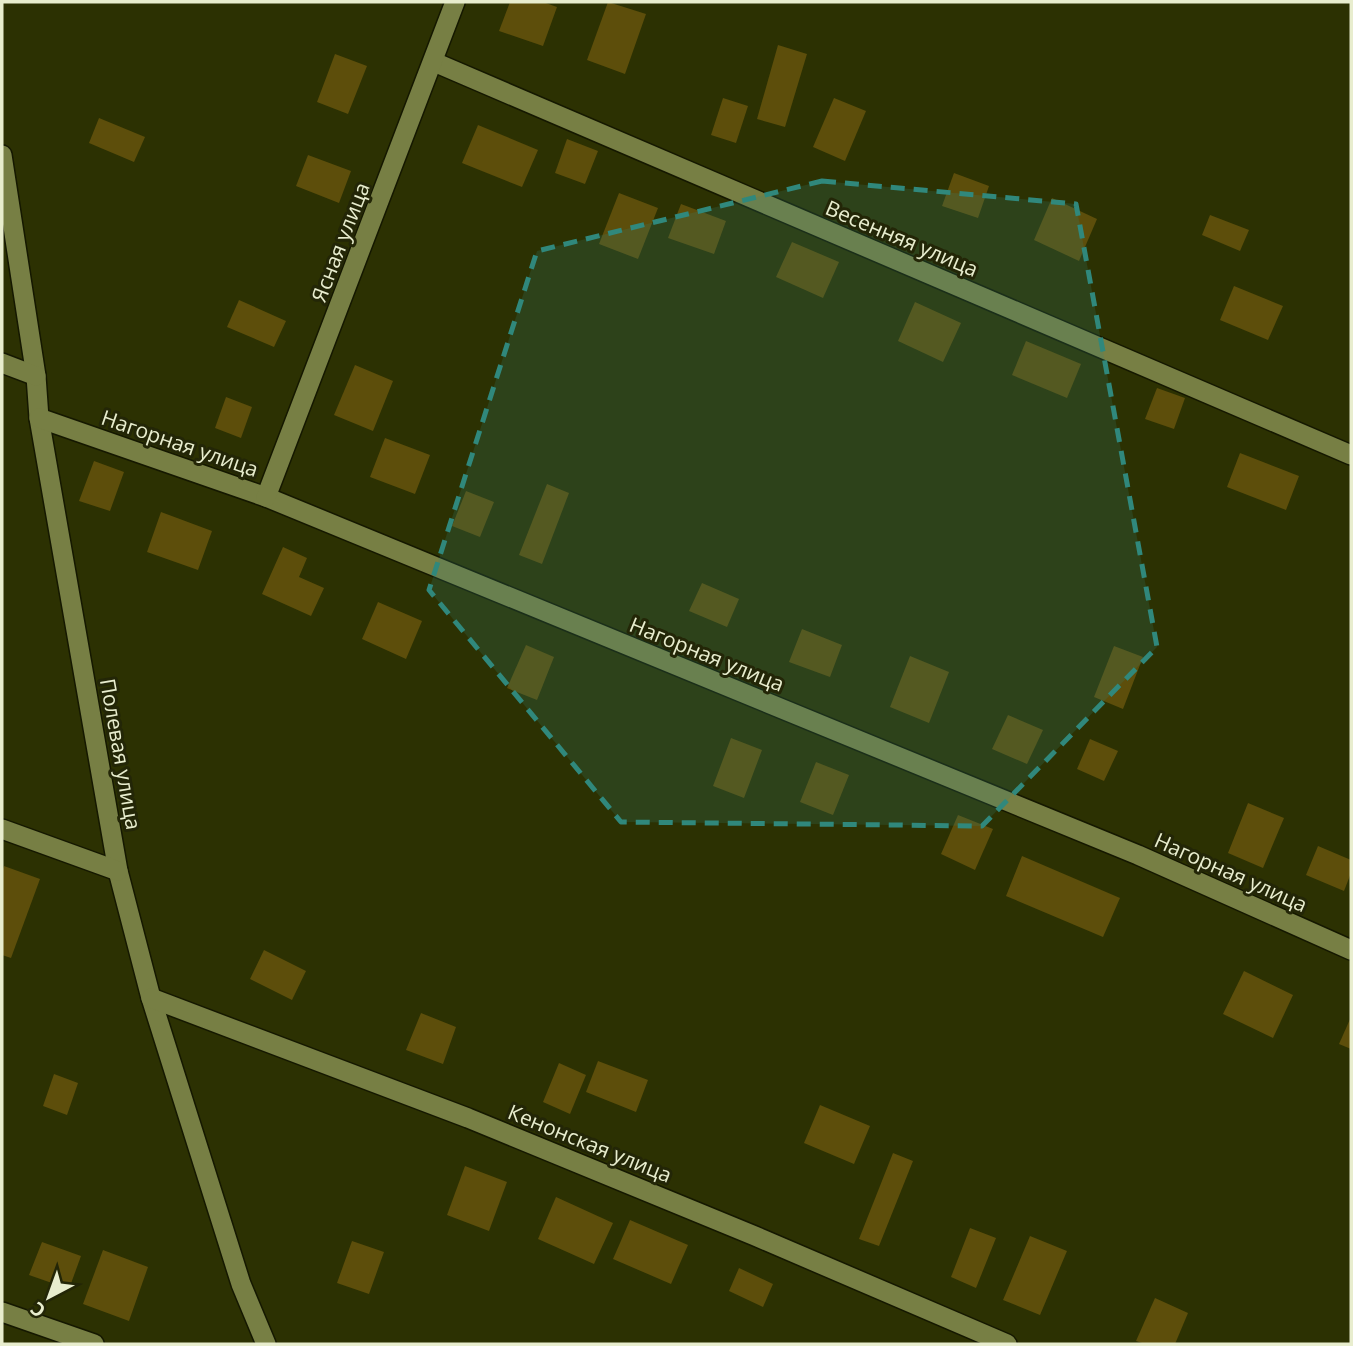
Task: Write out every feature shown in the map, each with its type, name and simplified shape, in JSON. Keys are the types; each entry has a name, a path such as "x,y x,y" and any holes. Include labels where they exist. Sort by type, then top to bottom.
{"street":[{"name":"Ясная улица","path":"266,497 456,2"},
{"name":"Весенняя улица","path":"434,62 1351,455"},
{"name":"Полевая улица","path":"2,155 36,376 39,418 118,871 151,998 241,1284 266,1344"},
{"path":"2,363 36,376"},
{"name":"Нагорная улица","path":"39,418 266,497 1125,850 1351,950"},
{"path":"2,830 118,871"},
{"name":"Кенонская улица","path":"151,998 481,1123 1007,1344"},
{"path":"2,1312 94,1344"}],"highlighted area":[{"path":"822,181 1076,204 1157,647 982,826 621,822 429,590 537,251"}],"building":[{"path":"510,2 543,2 557,7 543,46 499,31"},
{"path":"608,2 646,14 625,74 587,60"},
{"path":"778,45 807,54 785,127 757,119"},
{"path":"335,54 367,66 348,114 317,102"},
{"path":"723,98 748,106 736,143 711,135"},
{"path":"834,98 866,111 845,161 813,147"},
{"path":"99,118 145,137 134,162 89,143"},
{"path":"478,125 538,150 522,187 462,163"},
{"path":"567,139 598,151 585,184 555,173"},
{"path":"308,155 351,171 339,203 296,186"},
{"path":"954,173 989,186 978,218 942,206"},
{"path":"619,193 658,208 638,259 599,244"},
{"path":"1052,198 1097,219 1079,261 1034,240"},
{"path":"681,204 726,221 714,254 668,238"},
{"path":"1210,215 1249,230 1240,251 1202,235"},
{"path":"792,242 839,262 823,298 776,277"},
{"path":"1234,286 1283,306 1268,340 1220,320"},
{"path":"239,300 286,321 274,347 227,327"},
{"path":"915,302 961,323 943,362 898,341"},
{"path":"1026,341 1081,364 1067,398 1012,375"},
{"path":"355,365 393,381 373,431 334,415"},
{"path":"1157,388 1185,398 1174,429 1145,419"},
{"path":"226,397 252,407 241,438 215,428"},
{"path":"385,438 430,455 415,494 370,477"},
{"path":"1240,453 1299,476 1286,510 1227,487"},
{"path":"94,461 124,472 110,511 79,501"},
{"path":"547,484 569,493 542,564 519,555"},
{"path":"466,491 494,502 480,537 452,526"},
{"path":"161,512 212,531 198,570 147,552"},
{"path":"283,547 307,558 299,577 324,588 311,616 262,594"},
{"path":"702,583 739,599 727,627 689,611"},
{"path":"378,602 422,621 406,659 362,639"},
{"path":"802,629 842,645 830,677 789,662"},
{"path":"526,645 554,657 537,700 507,688"},
{"path":"1114,646 1143,657 1123,709 1094,697"},
{"path":"910,656 949,672 929,723 890,707"},
{"path":"1008,715 1043,730 1027,764 992,749"},
{"path":"731,738 762,750 744,798 713,786"},
{"path":"1090,739 1118,751 1104,781 1077,769"},
{"path":"816,762 849,775 833,815 800,802"},
{"path":"1248,803 1284,818 1263,868 1228,853"},
{"path":"958,815 993,829 975,870 941,854"},
{"path":"1318,846 1351,860 1351,873 1344,891 1306,875"},
{"path":"1022,856 1120,898 1103,937 1006,896"},
{"path":"4,866 40,879 11,958 2,955"},
{"path":"264,950 306,971 292,1000 250,979"},
{"path":"1244,971 1293,995 1273,1038 1223,1014"},
{"path":"421,1013 456,1027 443,1064 406,1050"},
{"path":"1351,1017 1351,1049 1339,1044"},
{"path":"598,1061 648,1080 636,1112 586,1092"},
{"path":"559,1063 586,1075 570,1114 543,1102"},
{"path":"54,1074 78,1083 67,1115 43,1106"},
{"path":"820,1105 870,1126 854,1164 804,1143"},
{"path":"893,1153 913,1161 879,1246 859,1239"},
{"path":"465,1166 507,1182 489,1231 447,1215"},
{"path":"556,1197 613,1223 594,1264 538,1239"},
{"path":"630,1220 688,1245 671,1284 613,1259"},
{"path":"970,1228 996,1238 976,1288 951,1277"},
{"path":"1030,1236 1067,1251 1040,1315 1003,1300"},
{"path":"352,1241 384,1252 369,1294 337,1283"},
{"path":"42,1242 81,1256 69,1289 29,1275"},
{"path":"103,1250 148,1267 129,1321 83,1304"},
{"path":"739,1268 773,1284 763,1307 729,1291"},
{"path":"1155,1298 1188,1313 1175,1344 1145,1344 1136,1341"}]}
